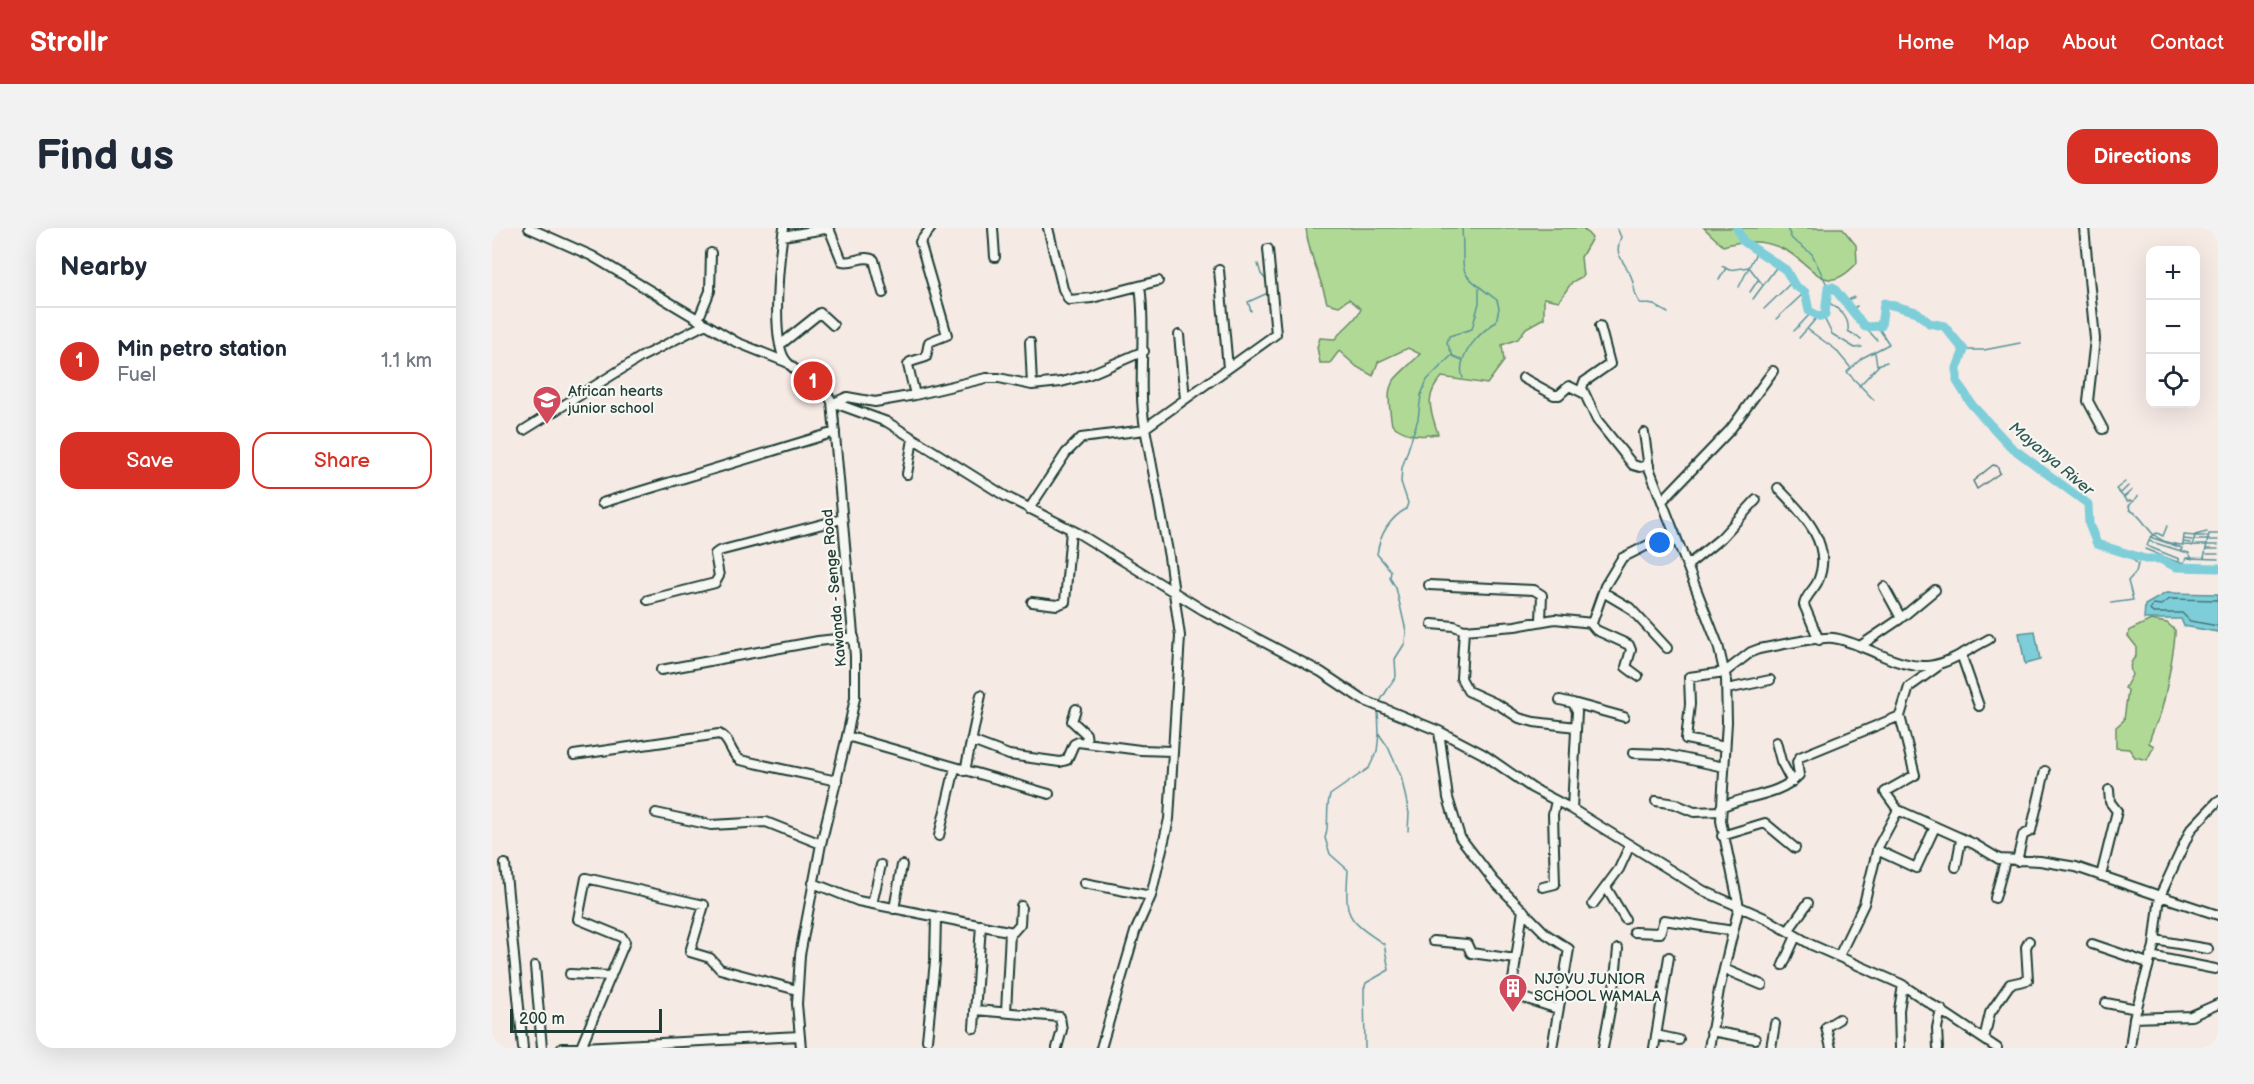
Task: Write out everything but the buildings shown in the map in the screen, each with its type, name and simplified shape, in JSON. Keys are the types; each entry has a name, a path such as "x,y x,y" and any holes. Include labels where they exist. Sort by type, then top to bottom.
{"street":[{"path":"529,228 592,256 702,322 766,356 786,362 824,390 834,402 887,422 1029,509 1071,530 1268,646 1321,672 1369,703 1439,731 1483,754 1532,788 1572,809 1704,891 1903,985 1941,1009 1986,1043 1997,1048"},
{"path":"915,396 908,365 910,362 926,357 929,342 947,335 920,242 931,228"},
{"path":"993,228 995,257"},
{"path":"1048,228 1063,289 1069,300 1092,298 1158,281"},
{"path":"2084,228 2095,339 2088,401 2103,429"},
{"path":"786,362 780,345 777,320 783,232 825,229 830,231 842,261 849,262 867,257 874,260 883,293"},
{"path":"1029,509 1066,453 1081,438 1145,429 1276,334 1268,249"},
{"path":"524,430 702,322 710,291 711,253"},
{"path":"1219,270 1228,368"},
{"path":"1101,1048 1127,957 1151,896 1169,819 1180,655 1178,616 1165,532 1140,399 1145,315 1140,286"},
{"path":"780,345 820,313 833,325"},
{"path":"1600,326 1610,364 1581,386 1597,420 1633,465 1640,467 1649,465"},
{"path":"1179,335 1185,399"},
{"path":"1030,342 1032,385"},
{"path":"834,402 843,397 875,402 915,396 986,378 999,378 1032,385 1061,382 1088,375 1144,351"},
{"path":"1662,501 1730,430 1773,370"},
{"path":"1523,378 1557,396 1569,386 1584,393"},
{"name":"Kawanda - Senge Road","path":"801,1048 797,990 813,883 855,698 854,637 842,519 834,402"},
{"path":"602,503 835,432"},
{"path":"1644,434 1649,465 1688,565 1725,672 1727,689 1721,809 1722,836 1739,907 1709,1048"},
{"path":"907,474 913,439"},
{"path":"1778,488 1809,520 1820,541 1818,580 1804,603 1819,640"},
{"path":"1688,565 1721,538 1756,501"},
{"path":"648,600 716,583 719,576 715,555 719,551 842,519"},
{"path":"1032,602 1057,605 1065,602 1071,530"},
{"path":"1591,624 1603,592 1622,558 1674,532"},
{"path":"1429,585 1534,590 1542,595 1541,620"},
{"path":"1884,587 1901,618"},
{"path":"1860,646 1901,618 1935,590"},
{"path":"1603,592 1630,608 1667,648"},
{"path":"1432,624 1454,626 1464,630 1515,626 1560,618 1591,624 1596,630 1629,645 1631,650 1626,667 1638,676"},
{"path":"1464,630 1461,678 1468,691 1519,717 1534,722 1576,727"},
{"path":"661,670 818,641 854,637"},
{"path":"1725,747 1686,739 1690,704 1688,677 1725,672 1759,649 1832,638 1860,646 1893,661 1926,668 1939,666"},
{"path":"1989,639 1939,666 1909,687 1900,716 1915,775 1885,792 1898,810 2005,861 2040,861 2076,867 2218,915"},
{"path":"1961,654 1979,706"},
{"path":"1727,689 1770,680"},
{"path":"965,771 981,695"},
{"path":"1560,700 1624,717"},
{"path":"1572,809 1577,711 1573,703"},
{"path":"1076,709 1072,721 1086,734 1087,742"},
{"path":"1656,801 1675,804 1694,812 1721,809 1736,800 1764,795 1792,782 1799,775 1797,762 1800,757 1900,716"},
{"path":"1439,731 1448,798 1460,837 1494,881 1546,934 1569,950 1552,1048"},
{"path":"574,755 719,734 725,737 733,756 740,760 837,781"},
{"path":"848,736 1049,794"},
{"path":"972,741 1009,756 1060,762 1067,759 1076,742 1140,750 1172,751"},
{"path":"1776,742 1781,761 1792,782"},
{"path":"1633,753 1663,754 1724,767"},
{"path":"939,836 955,768"},
{"path":"2017,861 2023,835 2031,831 2045,771"},
{"path":"2101,876 2116,811 2110,802 2109,790"},
{"path":"1543,887 1555,884 1553,814 1556,801"},
{"path":"2130,1048 2136,1014 2155,940 2160,896 2192,829 2218,801"},
{"path":"1839,956 1864,904 1877,850 1898,810"},
{"path":"656,813 711,825 766,822 821,843"},
{"path":"1722,836 1765,823 1795,848"},
{"path":"1877,850 1916,868 1935,827"},
{"path":"1956,867 1961,840"},
{"path":"1593,904 1619,869 1630,845"},
{"path":"1995,898 2005,861"},
{"path":"505,864 523,1048"},
{"path":"872,904 881,865"},
{"path":"894,909 902,865"},
{"path":"580,1047 625,941 578,919 586,878 704,905 690,951 710,958 720,969 797,990"},
{"path":"813,883 872,904 1010,932 1018,928 1021,906"},
{"path":"1084,883 1151,896"},
{"path":"1606,887 1625,919"},
{"path":"1788,931 1808,903"},
{"path":"1523,910 1511,994 1558,1009"},
{"path":"927,1040 935,961 936,917"},
{"path":"1634,932 1660,933 1664,920 1733,931"},
{"path":"974,1028 981,925"},
{"path":"1006,1012 1010,932"},
{"path":"1783,965 1796,936"},
{"path":"2155,940 2208,949"},
{"path":"1433,941 1467,944 1471,953 1516,959"},
{"path":"1986,1043 1991,1009 2012,982 2028,980 2026,947 2029,941"},
{"path":"2092,944 2149,960 2215,969"},
{"path":"1603,1048 1614,988 1618,949"},
{"path":"1654,1048 1669,957"},
{"path":"535,966 542,1048"},
{"path":"1724,969 1761,985"},
{"path":"570,974 611,976"},
{"path":"1900,1048 1899,1010 1903,985"},
{"path":"2106,1003 2136,1014 2192,1016 2218,1004"},
{"path":"1938,1048 1937,1028 1941,1009"},
{"path":"975,1010 1060,1017 1062,1030 1057,1048"},
{"path":"1831,1048 1826,1027 1839,1019"},
{"path":"1771,1048 1775,1024"},
{"path":"1711,1031 1755,1039"},
{"path":"1656,1035 1679,1040"},
{"path":"562,1048 638,1046 800,1036"}],"green space":[{"path":"1306,228 1583,228 1592,238 1581,257 1583,276 1572,282 1559,301 1544,298 1544,318 1526,328 1518,339 1502,345 1504,361 1487,384 1442,377 1432,391 1430,404 1438,434 1419,435 1408,433 1392,425 1389,398 1392,383 1396,377 1420,354 1408,348 1378,362 1373,376 1357,367 1339,351 1330,363 1320,363 1317,347 1320,338 1335,339 1361,309 1349,299 1339,306 1327,303 1309,247"},
{"path":"1704,228 1842,228 1856,245 1857,263 1837,278 1828,279 1779,247 1755,242 1723,246"},
{"path":"2151,620 2167,623 2175,630 2175,636 2164,701 2149,743 2154,746 2147,760 2135,757 2129,749 2116,748 2116,727 2124,720 2128,690 2125,688 2132,675 2132,660 2136,656 2136,646 2128,636 2130,630"}],"water":[{"path":"2166,593 2218,594 2218,632 2184,626 2181,619 2144,619 2145,605"},
{"path":"2035,631 2040,660 2025,664 2019,633"}],"waterway":[{"path":"1462,228 1464,271 1497,300 1499,308 1496,322 1470,346 1461,370 1463,378"},
{"path":"1617,228 1621,237 1618,249 1620,258 1631,276 1638,300 1640,303 1654,305 1668,313"},
{"name":"Mayanya River","path":"1737,228 1743,241 1786,270 1795,286 1805,292 1809,311 1821,317 1825,315 1828,287 1833,287 1865,327 1881,326 1884,303 1917,312 1929,323 1944,326 1964,350 1957,368 1957,381 1972,405 2011,447 2088,504 2089,524 2097,544 2145,559 2160,559 2176,567 2218,568"},
{"path":"1787,228 1792,239 1812,254 1828,287"},
{"path":"1739,287 1758,249"},
{"path":"1258,264 1261,274 1267,281"},
{"path":"1753,299 1778,265"},
{"path":"1722,266 1729,270 1749,267 1763,285"},
{"path":"1719,280 1726,268"},
{"path":"1750,292 1758,280"},
{"path":"1764,309 1793,281"},
{"path":"1462,360 1453,356 1447,343 1449,336 1472,329 1479,303 1479,289"},
{"path":"1251,311 1248,302 1270,292"},
{"path":"1776,319 1805,292"},
{"path":"1844,303 1854,297"},
{"path":"1827,301 1845,317 1848,331 1861,339"},
{"name":"Mayanya River","path":"1852,309 1857,306"},
{"path":"1794,331 1811,313"},
{"path":"1818,316 1807,329 1835,349 1850,367"},
{"path":"1823,316 1832,334 1855,348 1862,347"},
{"path":"1865,327 1877,340"},
{"path":"1874,400 1847,372 1862,358 1889,344 1878,327"},
{"path":"1799,338 1806,330"},
{"path":"1964,350 1984,350 2020,343"},
{"path":"1875,353 1877,365 1887,362"},
{"path":"1379,703 1396,676 1395,659 1405,643 1406,631 1396,588 1390,578 1391,571 1377,554 1378,547 1386,528 1406,509 1408,503 1401,482 1402,468 1418,419 1421,395 1427,380 1452,355"},
{"path":"1859,386 1879,365"},
{"path":"838,407 840,438"},
{"path":"2125,482 2116,489 2127,501 2134,501"},
{"path":"2121,493 2128,486"},
{"path":"2124,497 2132,490"},
{"path":"2138,496 2129,506 2130,510 2160,539 2184,545 2218,545"},
{"path":"2167,526 2163,536 2157,533 2150,537 2182,548 2181,551 2189,553 2192,559"},
{"path":"2195,535 2207,532"},
{"path":"2204,558 2209,534 2218,534"},
{"path":"2183,545 2184,535 2195,536 2192,546"},
{"path":"2195,536 2207,536"},
{"path":"2150,538 2149,541 2181,551"},
{"path":"2184,539 2192,540"},
{"path":"2195,540 2218,540"},
{"path":"2149,541 2147,546 2179,559 2177,562 2184,563 2186,558 2218,559"},
{"path":"2183,542 2190,543"},
{"name":"Mayanya River","path":"2145,549 2177,562"},
{"path":"2207,549 2218,549"},
{"path":"2207,554 2218,554"},
{"path":"2111,603 2133,600 2128,581 2136,572 2138,564 2127,555"},
{"path":"853,594 854,605"},
{"path":"1378,710 1379,734 1388,747 1401,776 1409,813 1408,831"},
{"path":"1365,1048 1364,989 1366,983 1389,970 1384,944 1362,928 1350,915 1347,898 1348,870 1330,854 1325,838 1330,795 1369,768 1377,751 1379,734"},
{"path":"842,773 847,753"},
{"path":"804,1040 805,1048"}],"place":[{"name":"Min petro station","path":"813,381"},
{"name":"African hearts junior school","path":"547,426"},
{"name":"NJOVU JUNIOR SCHOOL WAMALA","path":"1513,1014"}]}
